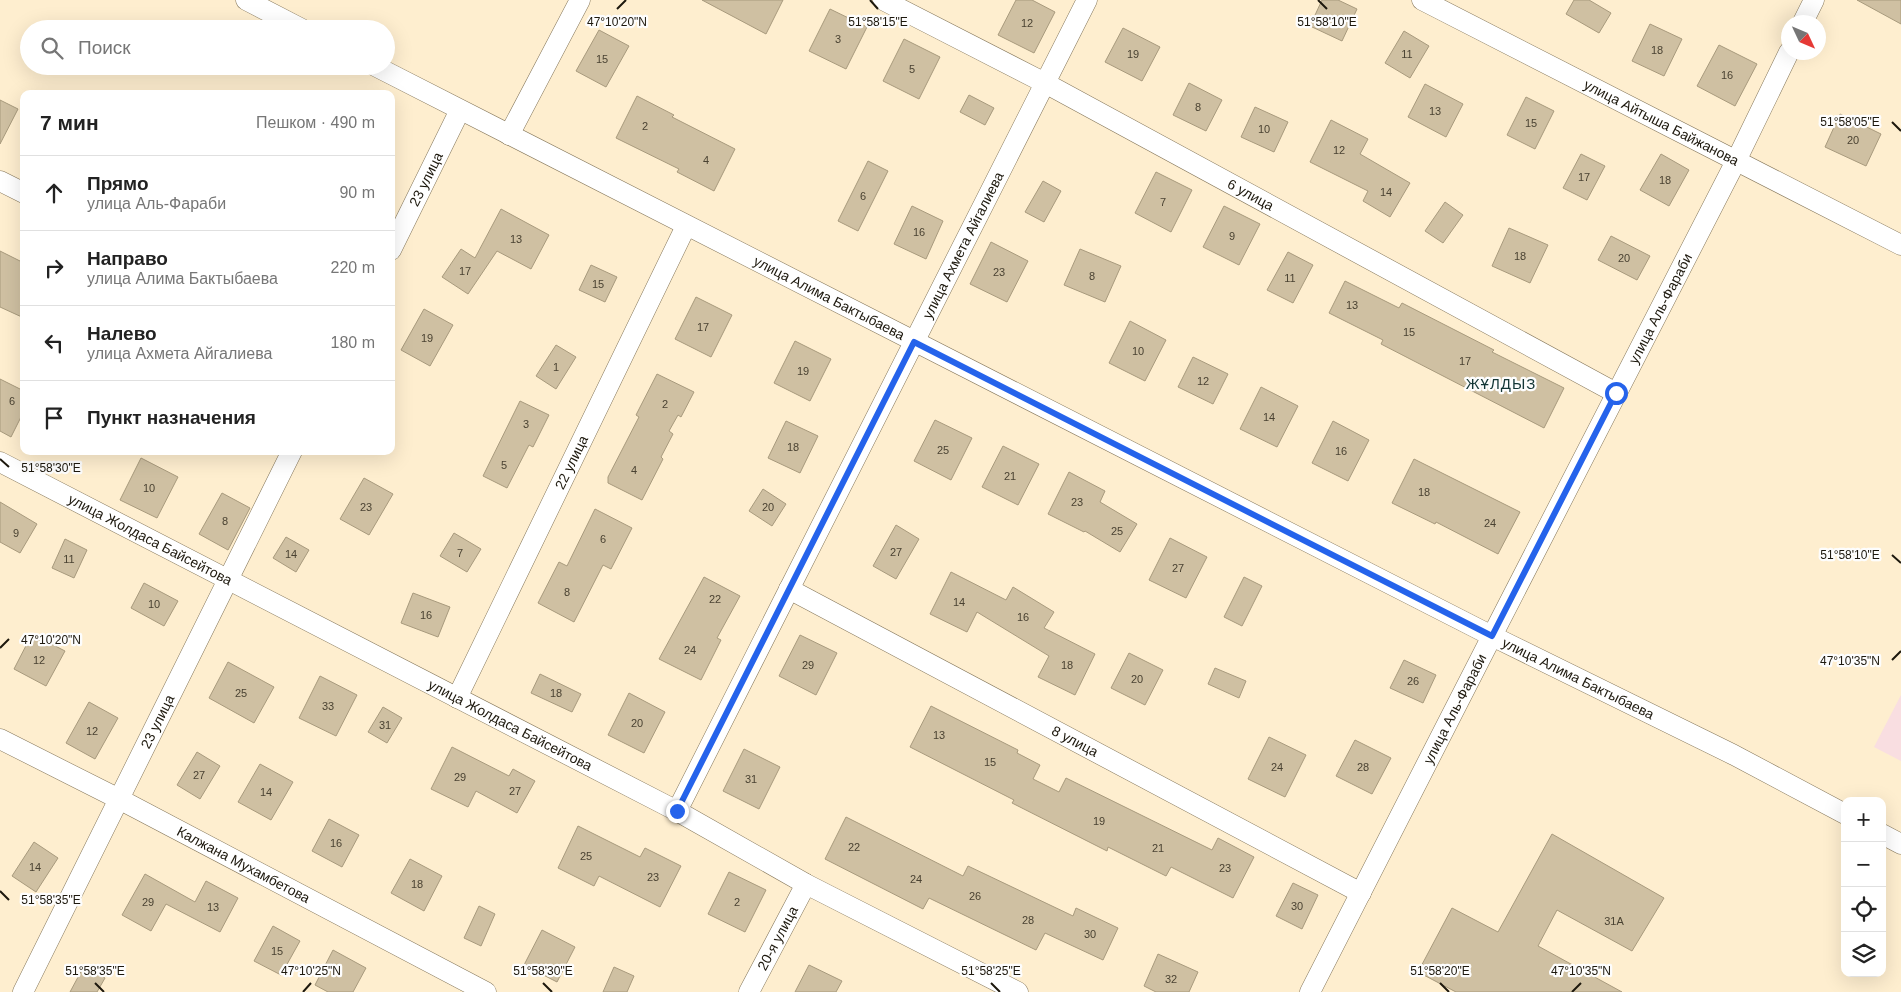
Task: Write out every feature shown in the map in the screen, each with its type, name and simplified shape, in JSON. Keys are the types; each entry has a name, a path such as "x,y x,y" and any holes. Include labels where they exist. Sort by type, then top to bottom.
{"street":[{"path":"246,0 285,20"},
{"path":"509,135 580,0"},
{"name":"6 улица","path":"883,0 1045,83 1616,393"},
{"name":"улица Ахмета Айгалиева","path":"677,811 1087,0"},
{"name":"улица Айтыша Байжанова","path":"1422,0 1901,244"},
{"path":"1806,15 1814,0"},
{"name":"улица Аль-Фараби","path":"1310,992 1736,161 1784,60"},
{"name":"улица Алима Бактыбаева","path":"392,75 1492,636 1734,755 1841,812"},
{"name":"23 улица","path":"395,242 460,110"},
{"path":"0,181 20,191"},
{"name":"22 улица","path":"457,698 686,226"},
{"name":"23 улица","path":"23,992 290,455"},
{"name":"улица Жолдаса Байсейтова","path":"0,462 677,811 806,884 1018,992"},
{"name":"8 улица","path":"789,589 1361,893"},
{"name":"Калжана Мухамбетова","path":"0,740 119,800 486,992"},
{"path":"1886,836 1901,844"},
{"name":"20-я улица","path":"750,992 806,884"}],"shaded area":[{"path":"1901,695 1901,761 1874,747"}],"building":[{"path":"702,0 783,0 766,34"},
{"path":"1016,0 1032,0 1055,12 1034,53 998,35"},
{"path":"1322,0 1338,0 1357,9 1342,41 1310,26"},
{"path":"1574,0 1589,0 1611,13 1599,33 1566,14"},
{"path":"1857,0 1901,0 1901,24"},
{"path":"830,9 867,27 846,69 809,51"},
{"path":"1650,24 1682,39 1664,76 1632,61"},
{"path":"1123,28 1160,47 1142,81 1105,62"},
{"path":"599,30 629,46 606,87 576,71"},
{"path":"1404,31 1429,46 1410,78 1385,63"},
{"path":"904,39 940,57 919,99 883,81"},
{"path":"1719,45 1757,64 1735,106 1697,86"},
{"path":"1189,83 1222,100 1206,131 1173,115"},
{"path":"1425,84 1463,104 1446,137 1408,117"},
{"path":"969,95 994,108 985,125 960,112"},
{"path":"637,96 674,115 672,117 735,149 714,191 677,172 679,169 616,138"},
{"path":"1526,97 1554,111 1535,149 1507,135"},
{"path":"0,100 18,109 0,144"},
{"path":"1255,107 1288,122 1274,152 1241,137"},
{"path":"1840,114 1881,134 1866,166 1825,147"},
{"path":"1331,120 1368,139 1360,154 1410,183 1390,217 1363,201 1368,191 1310,162"},
{"path":"1581,154 1605,166 1587,200 1563,188"},
{"path":"1661,154 1689,170 1669,206 1640,190"},
{"path":"868,161 888,171 858,231 838,221"},
{"path":"1156,172 1192,190 1171,232 1135,213"},
{"path":"1043,181 1061,191 1044,222 1025,212"},
{"path":"1445,202 1463,215 1443,243 1425,231"},
{"path":"912,206 943,221 926,259 894,244"},
{"path":"1224,206 1260,224 1239,265 1203,247"},
{"path":"501,209 549,235 531,269 497,251 468,294 442,277 461,249 475,258"},
{"path":"1509,228 1548,245 1530,283 1492,266"},
{"path":"1611,236 1650,256 1637,280 1598,260"},
{"path":"991,242 1028,261 1007,302 970,284"},
{"path":"1080,249 1121,266 1105,302 1064,285"},
{"path":"0,251 20,261 20,316 0,307"},
{"path":"1288,252 1313,265 1293,303 1267,290"},
{"path":"591,265 617,277 605,302 579,290"},
{"path":"1345,281 1399,308 1402,303 1494,350 1492,352 1564,388 1544,428 1381,344 1383,340 1329,313"},
{"path":"696,297 732,315 711,357 675,339"},
{"path":"424,309 453,325 430,366 401,350"},
{"path":"1130,321 1166,340 1145,381 1109,363"},
{"path":"795,341 831,359 810,401 774,383"},
{"path":"556,345 576,357 556,389 536,376"},
{"path":"1193,357 1228,374 1213,404 1178,387"},
{"path":"657,374 694,392 681,417 678,415 669,431 673,434 661,457 663,459 642,500 608,483 608,477 639,417 636,415"},
{"path":"0,379 20,389 20,419 11,437 0,431"},
{"path":"1261,387 1298,406 1277,447 1240,429"},
{"path":"520,401 549,415 533,447 529,445 507,488 483,476"},
{"path":"935,420 972,438 951,480 914,461"},
{"path":"786,421 818,436 800,473 768,458"},
{"path":"1333,421 1369,440 1348,481 1312,463"},
{"path":"1003,446 1039,464 1018,505 982,487"},
{"path":"141,458 178,477 157,518 120,500"},
{"path":"1414,459 1520,512 1498,554 1436,522 1435,524 1392,503"},
{"path":"1069,472 1105,491 1100,502 1137,524 1120,552 1085,531 1048,514"},
{"path":"364,478 393,494 369,535 340,519"},
{"path":"763,489 786,504 772,526 749,511"},
{"path":"222,493 250,508 228,550 199,534"},
{"path":"0,502 37,524 20,553 0,542"},
{"path":"595,509 632,528 611,569 603,565 574,622 538,603 559,562 567,566"},
{"path":"896,525 919,539 896,579 873,566"},
{"path":"454,533 481,549 467,572 440,556"},
{"path":"286,537 309,550 296,572 273,558"},
{"path":"1170,538 1207,557 1186,598 1149,580"},
{"path":"65,539 87,550 74,578 52,568"},
{"path":"951,572 1006,600 1013,587 1054,612 1044,628 1095,654 1075,695 1038,677 1049,656 977,612 967,632 930,614"},
{"path":"704,577 740,596 717,638 721,640 701,680 659,659"},
{"path":"1244,577 1262,586 1242,626 1224,617"},
{"path":"144,583 178,601 164,626 131,608"},
{"path":"413,593 450,607 438,637 401,623"},
{"path":"32,634 65,651 46,686 14,669"},
{"path":"800,635 837,653 816,695 779,676"},
{"path":"1129,653 1163,670 1145,705 1111,688"},
{"path":"1404,660 1436,675 1423,703 1390,688"},
{"path":"228,662 274,687 254,723 209,698"},
{"path":"1215,668 1246,681 1239,698 1208,684"},
{"path":"540,674 581,694 572,712 531,693"},
{"path":"320,676 357,695 336,736 299,718"},
{"path":"629,693 665,712 644,753 608,735"},
{"path":"89,702 118,718 95,759 66,743"},
{"path":"931,706 1018,750 1017,753 1040,765 1033,779 1059,792 1066,778 1212,850 1218,838 1254,857 1233,898 1171,867 1166,876 1108,847 1107,851 1012,803 1014,800 910,747"},
{"path":"383,707 402,718 387,743 368,732"},
{"path":"1269,737 1306,755 1285,797 1248,779"},
{"path":"1355,740 1391,758 1372,794 1336,776"},
{"path":"452,747 509,776 513,769 535,781 517,813 476,791 468,807 431,789"},
{"path":"744,749 780,767 759,809 723,791"},
{"path":"197,752 220,766 200,799 177,785"},
{"path":"260,764 293,782 271,820 238,802"},
{"path":"846,817 963,876 968,866 1073,916 1076,908 1118,928 1103,960 1045,933 1036,950 929,898 923,909 825,859"},
{"path":"329,819 359,835 342,867 312,851"},
{"path":"578,826 640,857 645,848 681,866 660,907 599,876 594,886 558,868"},
{"path":"1552,834 1664,898 1632,951 1557,910 1538,946 1622,992 1456,992 1418,972 1452,908 1498,932"},
{"path":"34,842 58,858 36,892 12,876"},
{"path":"410,859 442,876 424,911 391,893"},
{"path":"729,872 766,890 745,932 708,914"},
{"path":"145,874 195,902 206,881 238,898 220,932 166,904 151,931 122,915"},
{"path":"1293,883 1318,895 1302,929 1276,916"},
{"path":"479,906 495,914 481,946 464,938"},
{"path":"273,926 300,941 281,975 254,961"},
{"path":"542,930 575,947 557,982 524,965"},
{"path":"333,950 366,968 353,992 328,992 315,985"},
{"path":"1158,954 1198,972 1189,992 1156,992 1144,986"},
{"path":"809,965 842,981 836,992 795,992"},
{"path":"84,966 105,978 97,992 70,992"},
{"path":"614,967 634,976 627,992 603,992"}],"district":[{"name":"ЖҰЛДЫЗ","path":"1501,383"}],"route":[{"path":"677,811 914,342 1492,636 1616,393"}]}
